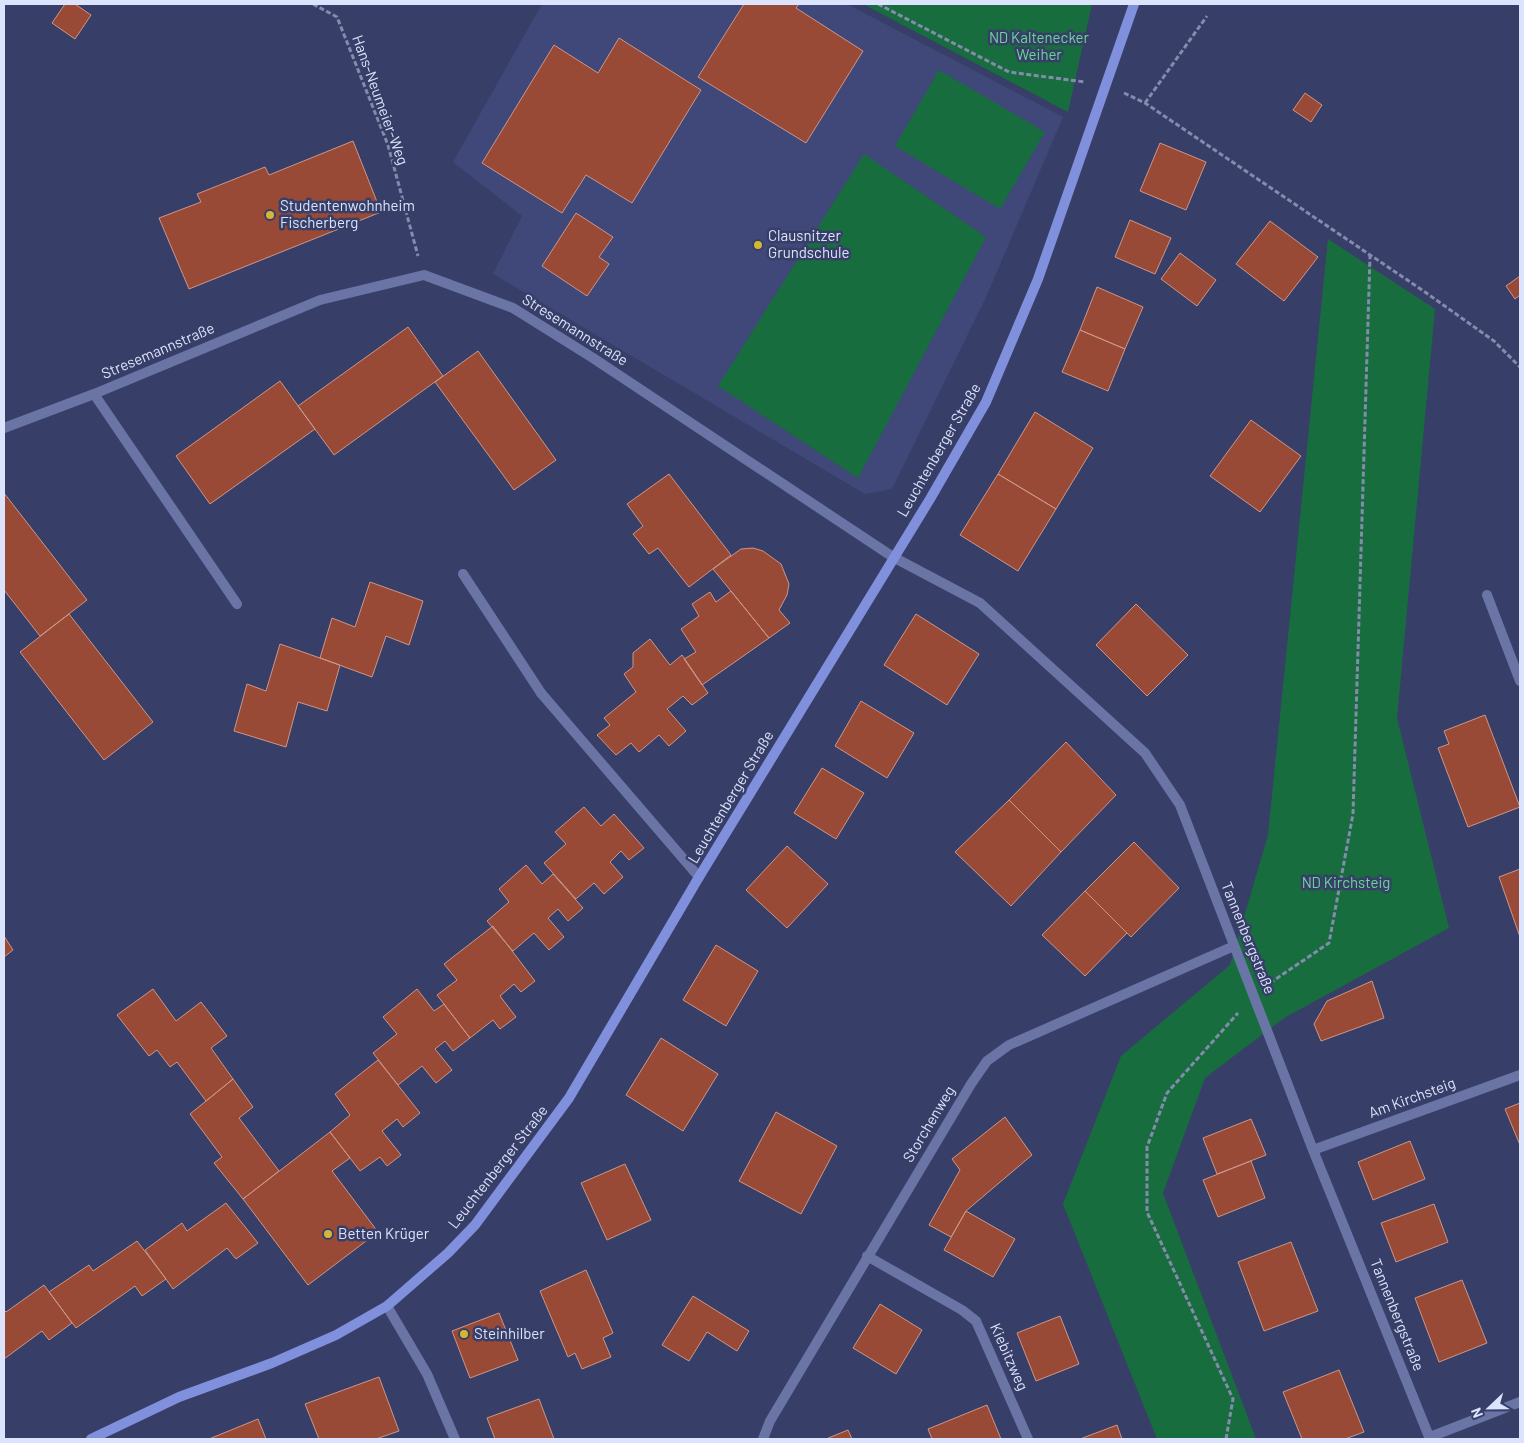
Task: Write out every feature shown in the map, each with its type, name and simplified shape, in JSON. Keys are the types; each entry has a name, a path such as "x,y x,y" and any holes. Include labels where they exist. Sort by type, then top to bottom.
{"street":[{"name":"Leuchtenberger Straße","path":"91,1439 179,1397 272,1363 336,1336 386,1306 448,1254 475,1226 569,1098 699,877 986,402 1038,279 1134,4"},
{"name":"Stresemannstraße","path":"4,428 94,394 320,300 424,276 513,308 601,363 893,558"},
{"name":"Stresemannstraße","path":"94,394 236,604"},
{"name":"Tannenbergstraße","path":"893,558 980,603 1145,753 1180,805 1234,946 1255,994 1313,1150 1430,1438"},
{"name":"Leuchtenberger Straße","path":"463,574 540,694 699,877"},
{"path":"1487,595 1520,681"},
{"name":"Storchenweg","path":"763,1439 770,1421 867,1256 971,1084 988,1061 1009,1045 1234,946"},
{"name":"Am Kirchsteig","path":"1313,1150 1520,1076"},
{"name":"Kiebitzweg","path":"867,1256 962,1310 976,1321 1028,1439"},
{"path":"386,1306 427,1374 455,1439"},
{"path":"1430,1438 1520,1402"}],"path":[{"name":"Hans-Neumeier-Weg","path":"314,4 337,16 388,145 424,276"},
{"path":"878,4 1009,72 1105,84 1145,103 1494,342 1520,367"},
{"path":"1145,103 1207,16"},
{"path":"1226,1439 1233,1400 1147,1212 1147,1147 1166,1093 1255,994 1329,943 1353,814 1370,256"}],"shaded area":[{"name":"Clausnitzer Grundschule","path":"542,4 847,4 1063,117 987,295 892,489 865,494 493,274 522,216 453,162"}],"green space":[{"name":"ND Kaltenecker Weiher","path":"863,4 1092,4 1068,112"},
{"path":"939,70 1045,132 1000,209 895,146"},
{"path":"864,154 986,237 858,478 718,386"},
{"name":"ND Kirchsteig","path":"1328,239 1435,309 1397,718 1449,928 1284,1018 1205,1078 1163,1193 1256,1439 1157,1439 1063,1204 1121,1056 1230,965 1268,835"}],"building":[{"path":"65,4 75,4 91,15 75,39 52,23"},
{"path":"744,4 799,4 796,8 863,51 806,143 698,77"},
{"path":"619,38 701,90 632,203 586,175 562,213 482,163 554,45 598,73"},
{"path":"1305,93 1322,105 1311,122 1293,110"},
{"name":"Studentenwohnheim Fischerberg","path":"353,141 381,212 189,289 159,218 201,202 197,194 265,167 269,175"},
{"path":"1160,143 1206,162 1186,210 1140,191"},
{"path":"576,213 613,237 599,257 609,264 587,296 542,266"},
{"path":"1130,220 1171,238 1155,274 1115,257"},
{"path":"1270,221 1318,257 1284,301 1236,264"},
{"path":"1180,253 1216,280 1197,306 1161,279"},
{"path":"1520,276 1520,295 1515,299 1506,286"},
{"path":"1097,287 1143,307 1125,349 1080,330"},
{"path":"408,327 443,376 334,455 298,406"},
{"path":"1080,330 1125,349 1108,391 1062,372"},
{"path":"478,351 556,460 514,490 435,382"},
{"path":"280,381 315,429 210,504 176,456"},
{"path":"1035,412 1093,448 1056,509 998,474"},
{"path":"1251,420 1301,456 1260,512 1210,476"},
{"path":"669,474 731,555 689,587 658,548 649,554 633,534 643,526 627,504"},
{"path":"998,474 1056,509 1018,571 960,535"},
{"path":"4,493 87,600 40,636 4,590"},
{"path":"753,548 763,551 781,564 789,584 787,595 779,610 790,623 769,638 713,569 741,549"},
{"path":"370,582 423,601 409,645 386,636 372,677 320,658 332,618 355,627"},
{"path":"731,591 769,638 702,685 684,659 696,652 681,629 699,616 692,604 710,592 716,602"},
{"path":"1136,604 1188,655 1147,696 1096,645"},
{"path":"69,614 153,722 104,760 20,652"},
{"path":"916,614 979,654 947,705 884,665"},
{"path":"650,639 670,665 682,655 708,693 692,705 683,696 667,709 686,731 669,746 659,735 639,752 631,743 616,755 597,735 610,725 604,718 636,692 624,674 633,667 633,653"},
{"path":"280,644 340,665 327,711 298,702 286,747 234,731 247,684 266,691"},
{"path":"861,701 914,733 887,778 835,746"},
{"path":"1485,715 1520,807 1468,827 1438,748 1449,744 1444,731"},
{"path":"1066,742 1116,795 1061,852 1009,800"},
{"path":"822,768 864,793 836,839 794,813"},
{"path":"1009,800 1061,852 1011,906 955,852"},
{"path":"584,807 601,826 614,814 644,848 629,860 621,851 610,862 623,877 604,894 594,883 576,899 544,863 566,844 555,832"},
{"path":"1134,842 1179,888 1131,937 1085,891"},
{"path":"787,846 828,884 787,928 746,890"},
{"path":"526,865 542,884 553,874 583,908 568,921 558,909 548,918 564,937 549,950 534,933 513,951 487,921 509,902 499,889"},
{"path":"1520,869 1520,937 1499,877"},
{"path":"1085,891 1127,933 1085,976 1042,935"},
{"path":"493,926 535,981 521,992 514,984 500,996 516,1017 500,1029 493,1020 470,1038 437,995 457,980 444,964"},
{"path":"4,936 13,950 4,957"},
{"path":"716,945 758,971 726,1026 683,1000"},
{"path":"1372,981 1384,1018 1321,1041 1314,1024 1327,1001"},
{"path":"153,989 176,1021 201,1002 227,1036 211,1048 233,1079 206,1101 177,1062 170,1067 157,1050 149,1056 117,1015"},
{"path":"417,989 434,1011 444,1004 470,1038 453,1051 445,1041 435,1049 452,1070 436,1083 422,1066 398,1085 373,1053 397,1034 383,1017"},
{"path":"661,1038 718,1074 683,1131 626,1095"},
{"path":"378,1060 420,1113 403,1127 397,1119 382,1131 401,1155 387,1166 380,1157 360,1171 330,1132 350,1115 335,1094"},
{"path":"233,1079 253,1107 239,1118 279,1171 243,1199 214,1163 222,1157 190,1114"},
{"path":"1520,1103 1520,1145 1505,1109"},
{"path":"776,1112 837,1146 801,1214 739,1181"},
{"path":"1005,1117 1032,1155 966,1211 951,1237 929,1225 960,1170 952,1159"},
{"path":"1251,1119 1266,1155 1217,1174 1203,1138"},
{"path":"330,1132 350,1158 332,1171 378,1232 308,1285 243,1199"},
{"path":"1410,1141 1425,1179 1373,1200 1358,1162"},
{"path":"1251,1161 1265,1198 1218,1217 1203,1180"},
{"path":"625,1164 651,1220 607,1240 581,1183"},
{"path":"226,1203 258,1243 236,1259 227,1248 173,1289 145,1250 182,1223 187,1231"},
{"path":"1434,1204 1448,1242 1396,1262 1381,1223"},
{"path":"966,1211 1015,1239 993,1277 944,1250"},
{"path":"137,1241 166,1279 142,1296 135,1286 76,1328 49,1292 89,1265 93,1271"},
{"path":"1291,1242 1318,1311 1264,1331 1238,1262"},
{"path":"586,1270 613,1333 603,1338 611,1357 582,1369 575,1353 568,1357 540,1291"},
{"path":"1462,1280 1487,1343 1439,1362 1415,1298"},
{"path":"44,1285 72,1323 49,1340 42,1331 4,1359 4,1310 6,1312"},
{"path":"693,1296 749,1331 737,1351 707,1332 689,1361 662,1345"},
{"path":"880,1304 922,1330 896,1374 853,1348"},
{"path":"499,1313 518,1360 470,1378 452,1331"},
{"path":"1060,1316 1079,1364 1036,1381 1017,1333"},
{"path":"1339,1370 1364,1432 1345,1439 1302,1439 1283,1392"},
{"path":"379,1377 399,1431 376,1439 319,1439 305,1404"},
{"path":"539,1399 554,1439 495,1439 487,1418"},
{"path":"987,1405 1001,1439 932,1439 928,1429"},
{"path":"258,1419 266,1439 209,1439"},
{"path":"1117,1425 1122,1439 1080,1439"},
{"path":"848,1430 852,1439 826,1439"}],"place":[{"name":"Studentenwohnheim Fischerberg","path":"270,215"},
{"name":"Clausnitzer Grundschule","path":"758,245"},
{"name":"Betten Krüger","path":"328,1234"},
{"name":"Steinhilber","path":"464,1334"}]}
